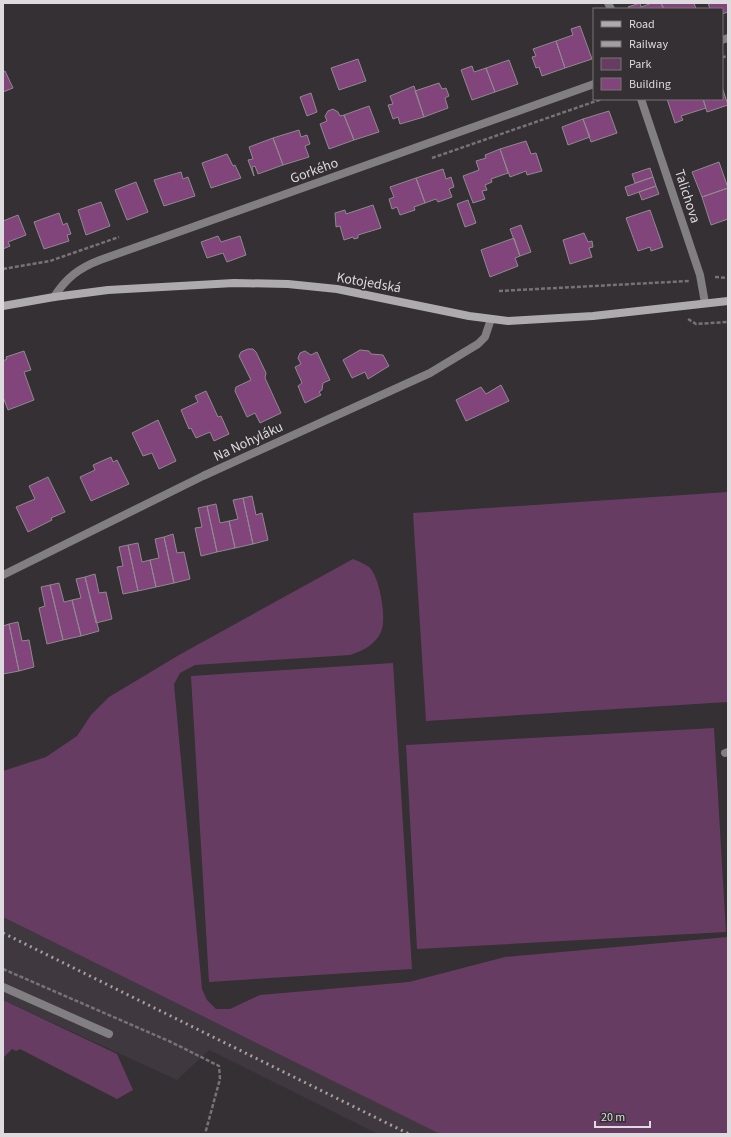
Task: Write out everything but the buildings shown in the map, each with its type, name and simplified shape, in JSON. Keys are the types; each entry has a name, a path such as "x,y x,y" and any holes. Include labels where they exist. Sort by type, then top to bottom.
{"main road":[{"name":"Kotojedská","path":"3,306 54,297 136,288 234,283 288,284 360,293 508,321 558,320 728,301"}],"street":[{"name":"Gorkého","path":"54,297 74,273 100,260 593,84"},
{"name":"Talichova","path":"641,100 701,280 705,303"},
{"name":"Na Nohyláku","path":"3,575 203,476 430,373 478,344 485,337 491,319"},
{"path":"3,987 109,1034"}],"path":[{"path":"428,159 599,100"},
{"path":"499,291 715,278"},
{"path":"705,324 728,322"},
{"path":"3,969 171,1042 219,1066 220,1079 205,1134"}],"shaded area":[{"path":"3,917 440,1134 378,1134 209,1050 177,1080 3,1000"}],"green space":[{"path":"728,492 728,702 426,721 413,513"},
{"path":"353,559 369,567 373,572 379,589 383,608 383,626 381,632 375,641 368,647 350,655 195,665 180,673 174,684 202,989 207,1000 216,1009 230,1009 260,995 409,982 505,957 728,937 728,1134 440,1134 3,917 3,771 46,757 77,736 91,715 109,697 179,655"},
{"path":"393,663 412,969 209,982 191,676"},
{"path":"714,728 726,932 417,949 406,745"},
{"path":"3,1000 117,1054 133,1090 117,1099 20,1049 16,1051 12,1049 3,1058"}],"railway":[{"path":"3,933 409,1134"}]}
